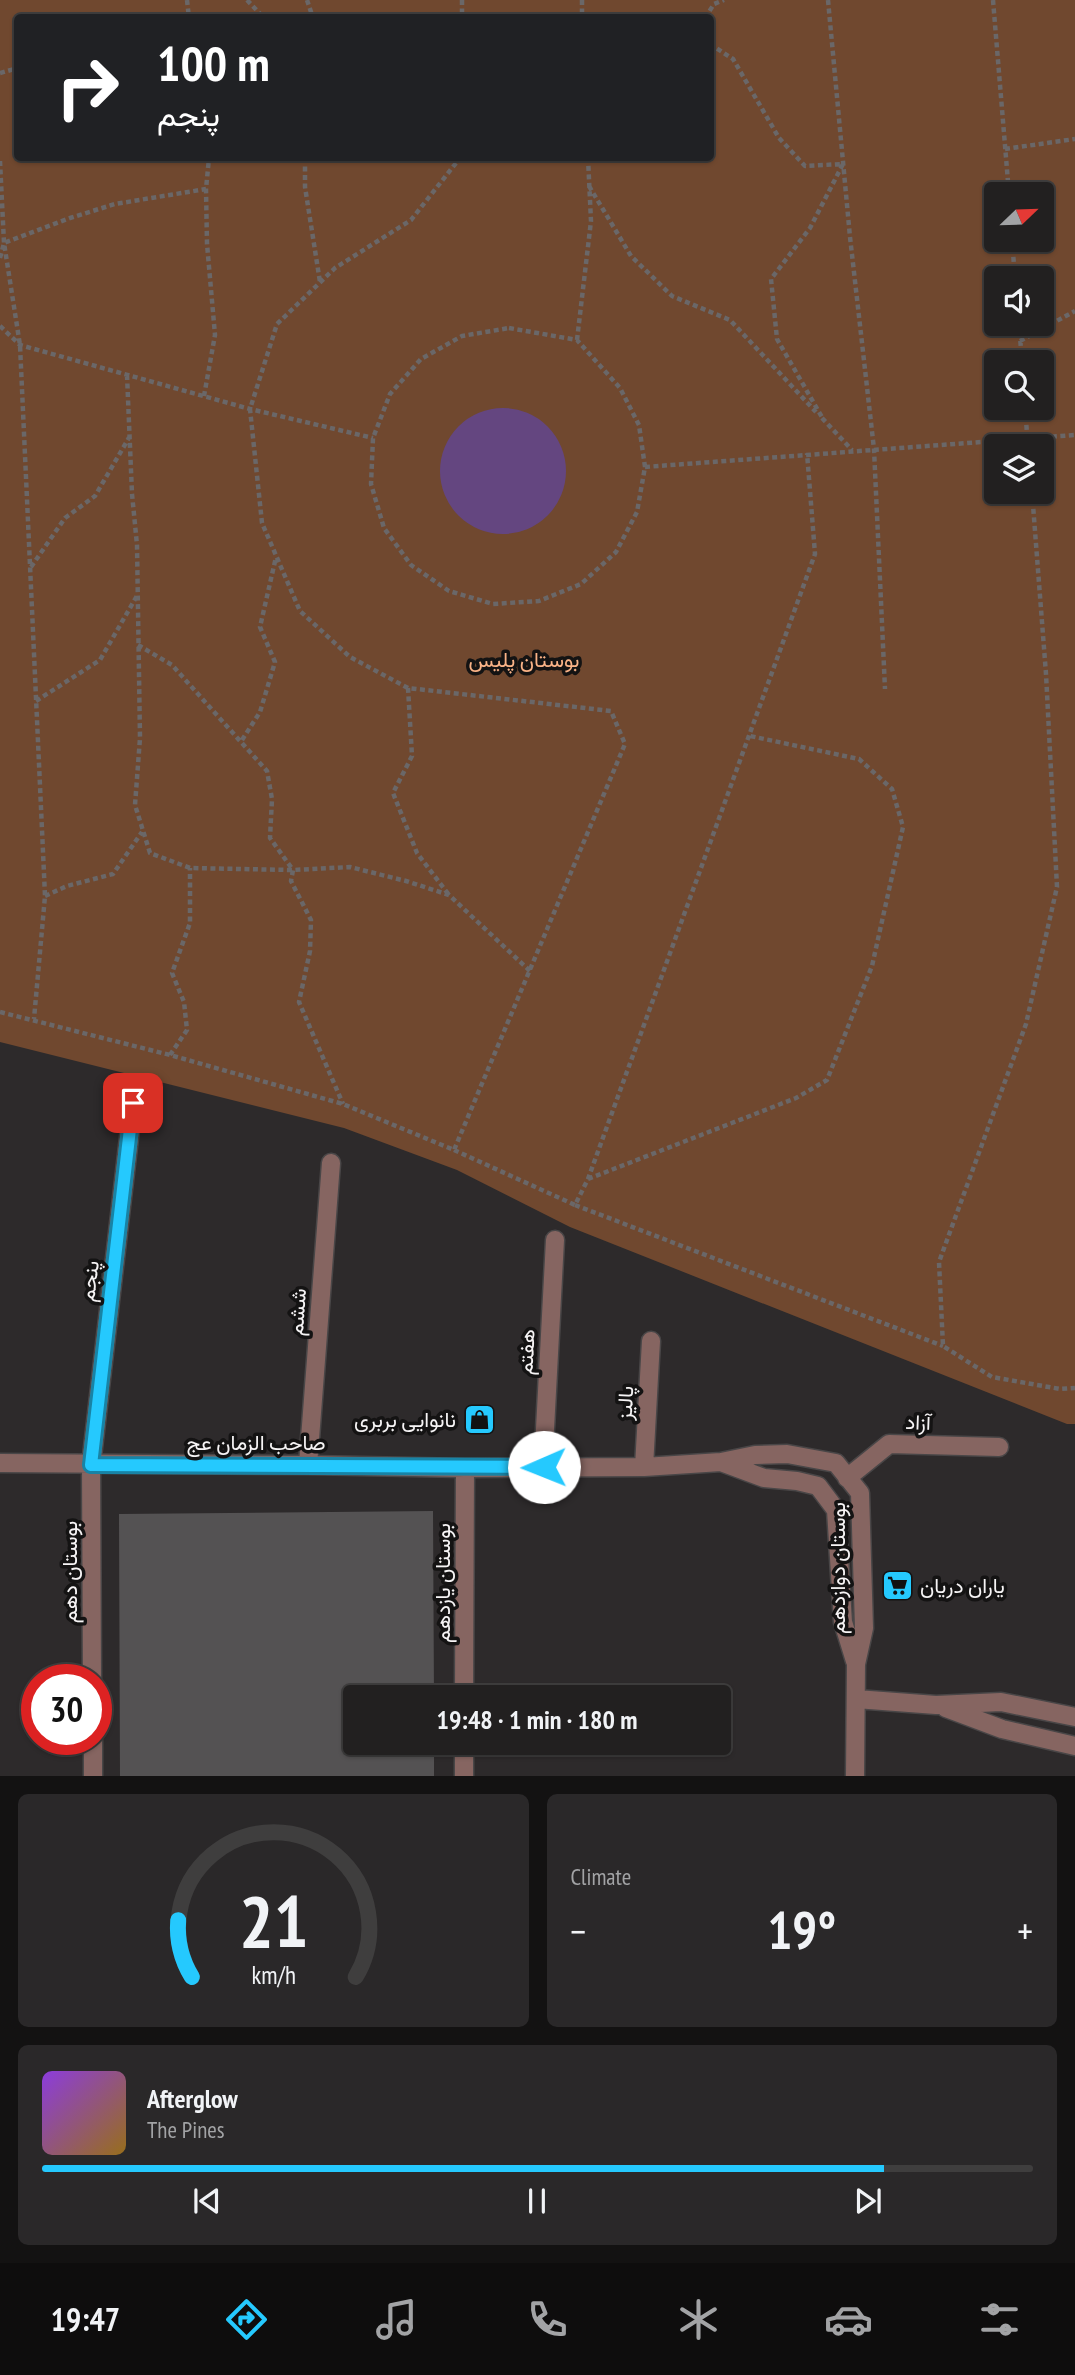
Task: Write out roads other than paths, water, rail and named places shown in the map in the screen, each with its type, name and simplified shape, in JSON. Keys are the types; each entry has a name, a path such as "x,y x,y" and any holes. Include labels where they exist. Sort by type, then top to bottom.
{"street":[{"name":"پنجم","path":"91,1465 133,1103"},
{"name":"ششم","path":"308,1465 331,1163"},
{"name":"هفتم","path":"544,1467 555,1240"},
{"name":"پالیز","path":"644,1467 651,1341"},
{"name":"آزاد","path":"848,1478 889,1444 999,1447"},
{"name":"بوستان دوازدهم","path":"721,1462 755,1455 787,1454 836,1463 860,1493 864,1629 856,1664 855,1776"},
{"name":"صاحب الزمان عج","path":"0,1463 465,1468 644,1467 721,1462"},
{"name":"بوستان دوازدهم","path":"721,1462 764,1478 797,1480 818,1486 836,1510 843,1622 856,1664"},
{"name":"بوستان دهم","path":"91,1465 92,1664"},
{"name":"بوستان یازدهم","path":"464,1685 465,1468"},
{"path":"856,1699 936,1704 1001,1702 1075,1717"},
{"path":"936,1704 1002,1729 1075,1746"},
{"path":"93,1755 93,1776"},
{"path":"464,1755 464,1776"}],"place":[{"name":"نانوایی بربری","path":"479,1419"},
{"name":"یاران دریان","path":"897,1585"}],"park label":[{"name":"بوستان پلیس","path":"524,659"}]}
